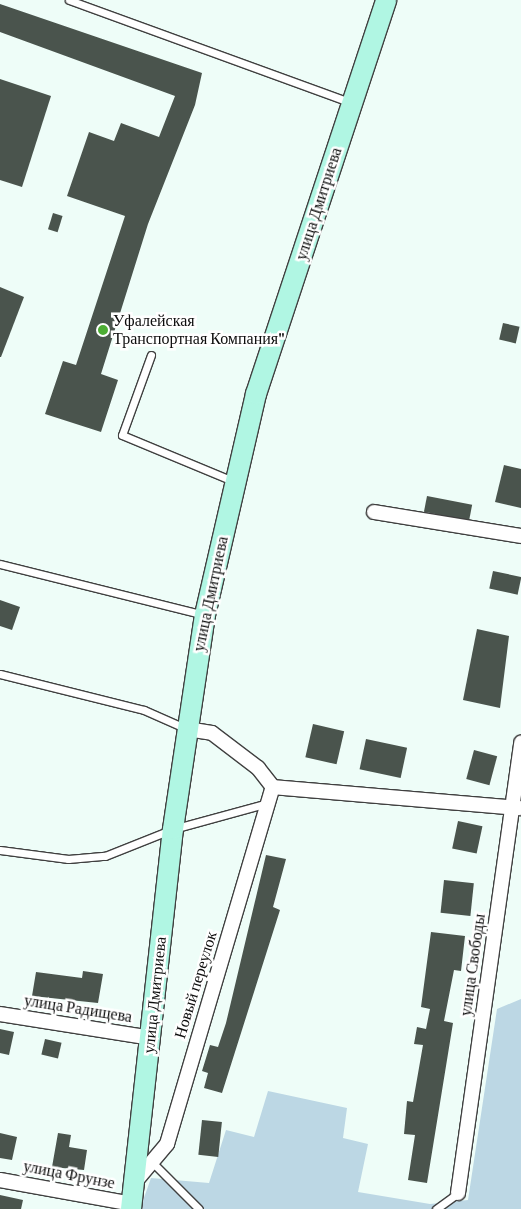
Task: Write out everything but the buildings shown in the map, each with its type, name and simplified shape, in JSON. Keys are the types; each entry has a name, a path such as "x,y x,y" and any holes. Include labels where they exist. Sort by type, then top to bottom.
{"street":[{"name":"улица Дмитриева","path":"131,1207 173,829 205,615 256,394 386,0"},
{"path":"374,512 521,536"},
{"path":"187,729 212,733 258,768 274,787 517,807"},
{"name":"улица Свободы","path":"458,1193 517,807 521,742"},
{"name":"Новый переулок","path":"134,1183 167,1144 274,787"},
{"name":"улица Радищева","path":"0,1014 151,1038"},
{"name":"улица Фрунзе","path":"0,1180 131,1207"}],"lane":[{"path":"68,0 352,103"},
{"path":"151,355 122,435 236,482"},
{"path":"0,564 205,615"},
{"path":"0,674 144,710 187,729"},
{"path":"0,850 68,859 105,856 173,829 269,803"},
{"path":"152,1162 199,1209"},
{"path":"436,1209 458,1193"}],"shaded area":[{"path":"521,999 521,1209 140,1209 151,1178 209,1183 226,1130 254,1137 268,1091 347,1108 343,1138 368,1144 358,1192 430,1204 468,1200 497,1009"}],"place":[{"name":"Уфалейская Транспортная Компания\"","path":"103,330"}]}
